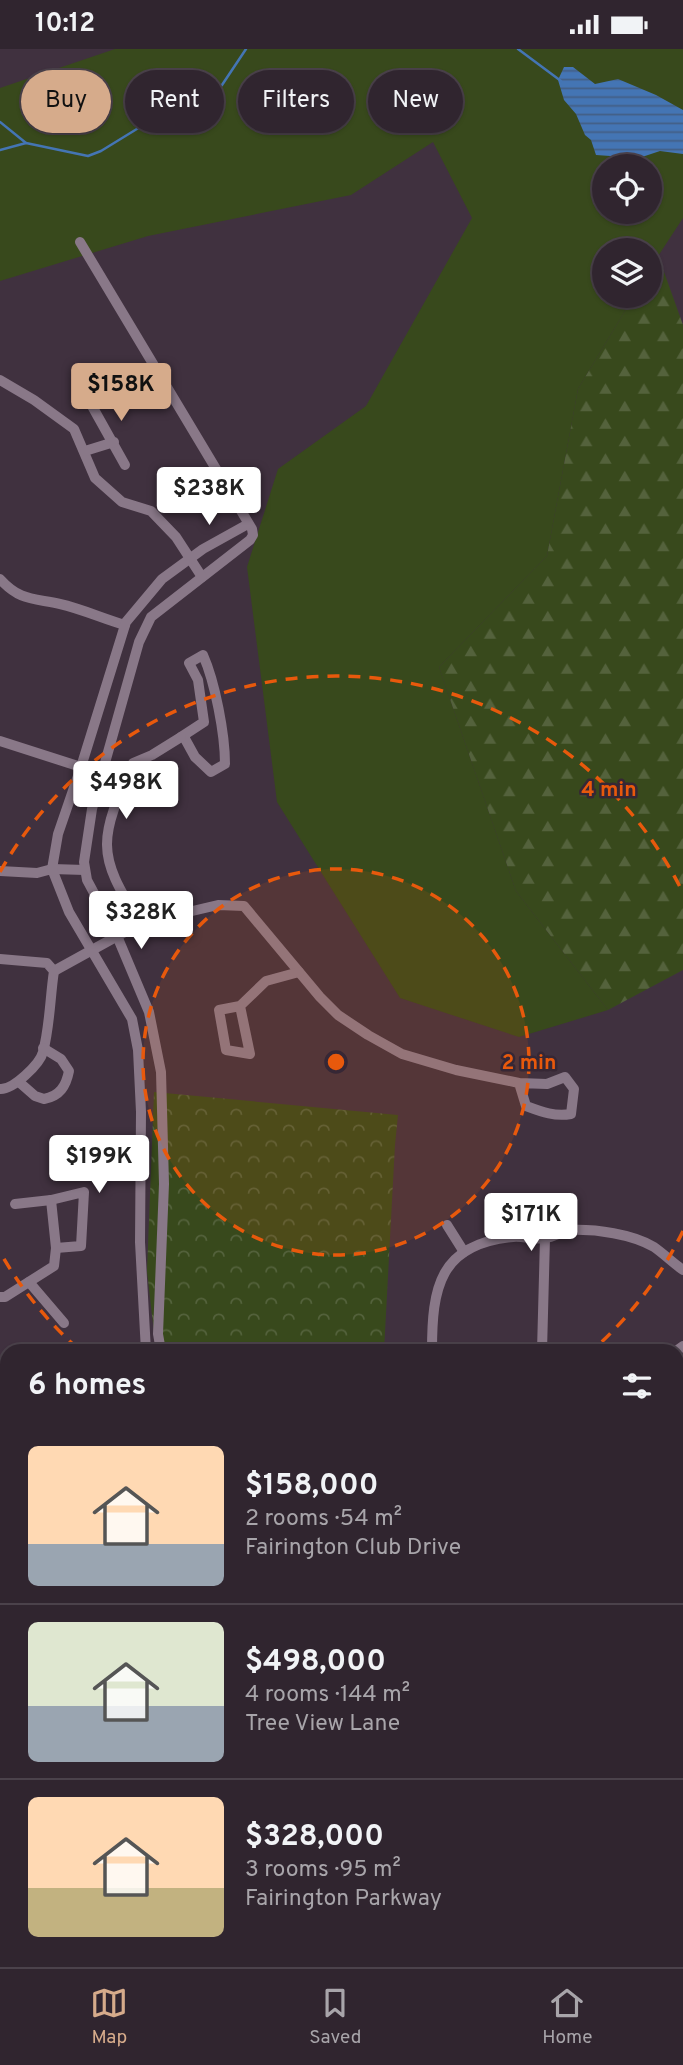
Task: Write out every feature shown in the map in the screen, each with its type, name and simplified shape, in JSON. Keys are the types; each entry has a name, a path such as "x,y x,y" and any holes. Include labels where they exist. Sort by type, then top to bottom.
{"street":[{"path":"80,242 252,529 250,540 150,617 139,642 92,809 84,862 87,880 117,936 149,1012 161,1072 164,1184 160,1344"},
{"path":"0,380 74,429 95,478 122,502 152,511 176,537 202,577"},
{"path":"88,397 125,465"},
{"path":"85,451 114,442"},
{"path":"146,1344 140,1242 141,1112 138,1050 132,1020 69,912 52,869 58,834 125,625 162,579 189,559 248,524"},
{"path":"0,579 20,596 60,604 125,625"},
{"path":"141,923 109,867 105,838 114,805 132,763 152,755 204,722 198,680 189,663 203,655 210,671 225,745 225,764 211,772 195,758 184,737 181,737"},
{"path":"0,741 81,767"},
{"path":"0,871 37,873 52,869 85,870"},
{"path":"54,971 141,923 218,905 244,906 338,1015 402,1054 456,1070 519,1083 547,1084 565,1077 574,1089 572,1114 560,1116 526,1106 519,1083"},
{"path":"0,959 47,963 54,971 43,1055 19,1081 6,1090 0,1089"},
{"path":"240,1006 250,1054 226,1050 219,1010 240,1006 266,981 299,972"},
{"path":"19,1081 27,1091 44,1099 60,1092 66,1084 69,1072 61,1059 43,1048"},
{"path":"15,1204 51,1200 83,1192 81,1245 56,1248"},
{"path":"0,1297 5,1297 54,1266 56,1248 51,1200"},
{"path":"447,1225 464,1252"},
{"path":"432,1344 435,1296 441,1279 453,1261 464,1252 489,1241 514,1237 545,1238 568,1230 600,1231 652,1246 683,1271"},
{"path":"542,1344 545,1238"},
{"path":"29,1282 64,1324"}],"green space":[{"path":"115,49 683,49 683,218 662,250 662,238 592,238 592,308 627,308 578,389 547,556 439,667 516,891 608,1010 519,1037 400,998 277,802 247,567 278,469 366,406 472,218 433,142 351,195 148,236 0,281 0,88 21,81 21,133 111,133 111,70 53,70"},
{"path":"662,266 683,325 683,970 608,1010 516,891 439,667 547,556 578,389 627,308 662,308"},
{"path":"154,1092 398,1115 384,1344 155,1344 147,1271"}],"water":[{"path":"564,67 573,67 595,84 618,79 683,110 683,154 660,151 651,154 596,154 576,114 564,100 558,80"}],"waterway":[{"path":"0,122 26,143 88,156 101,151 158,116 204,102 222,85 246,49"},
{"path":"518,49 561,81"},
{"path":"0,150 26,143"}]}
